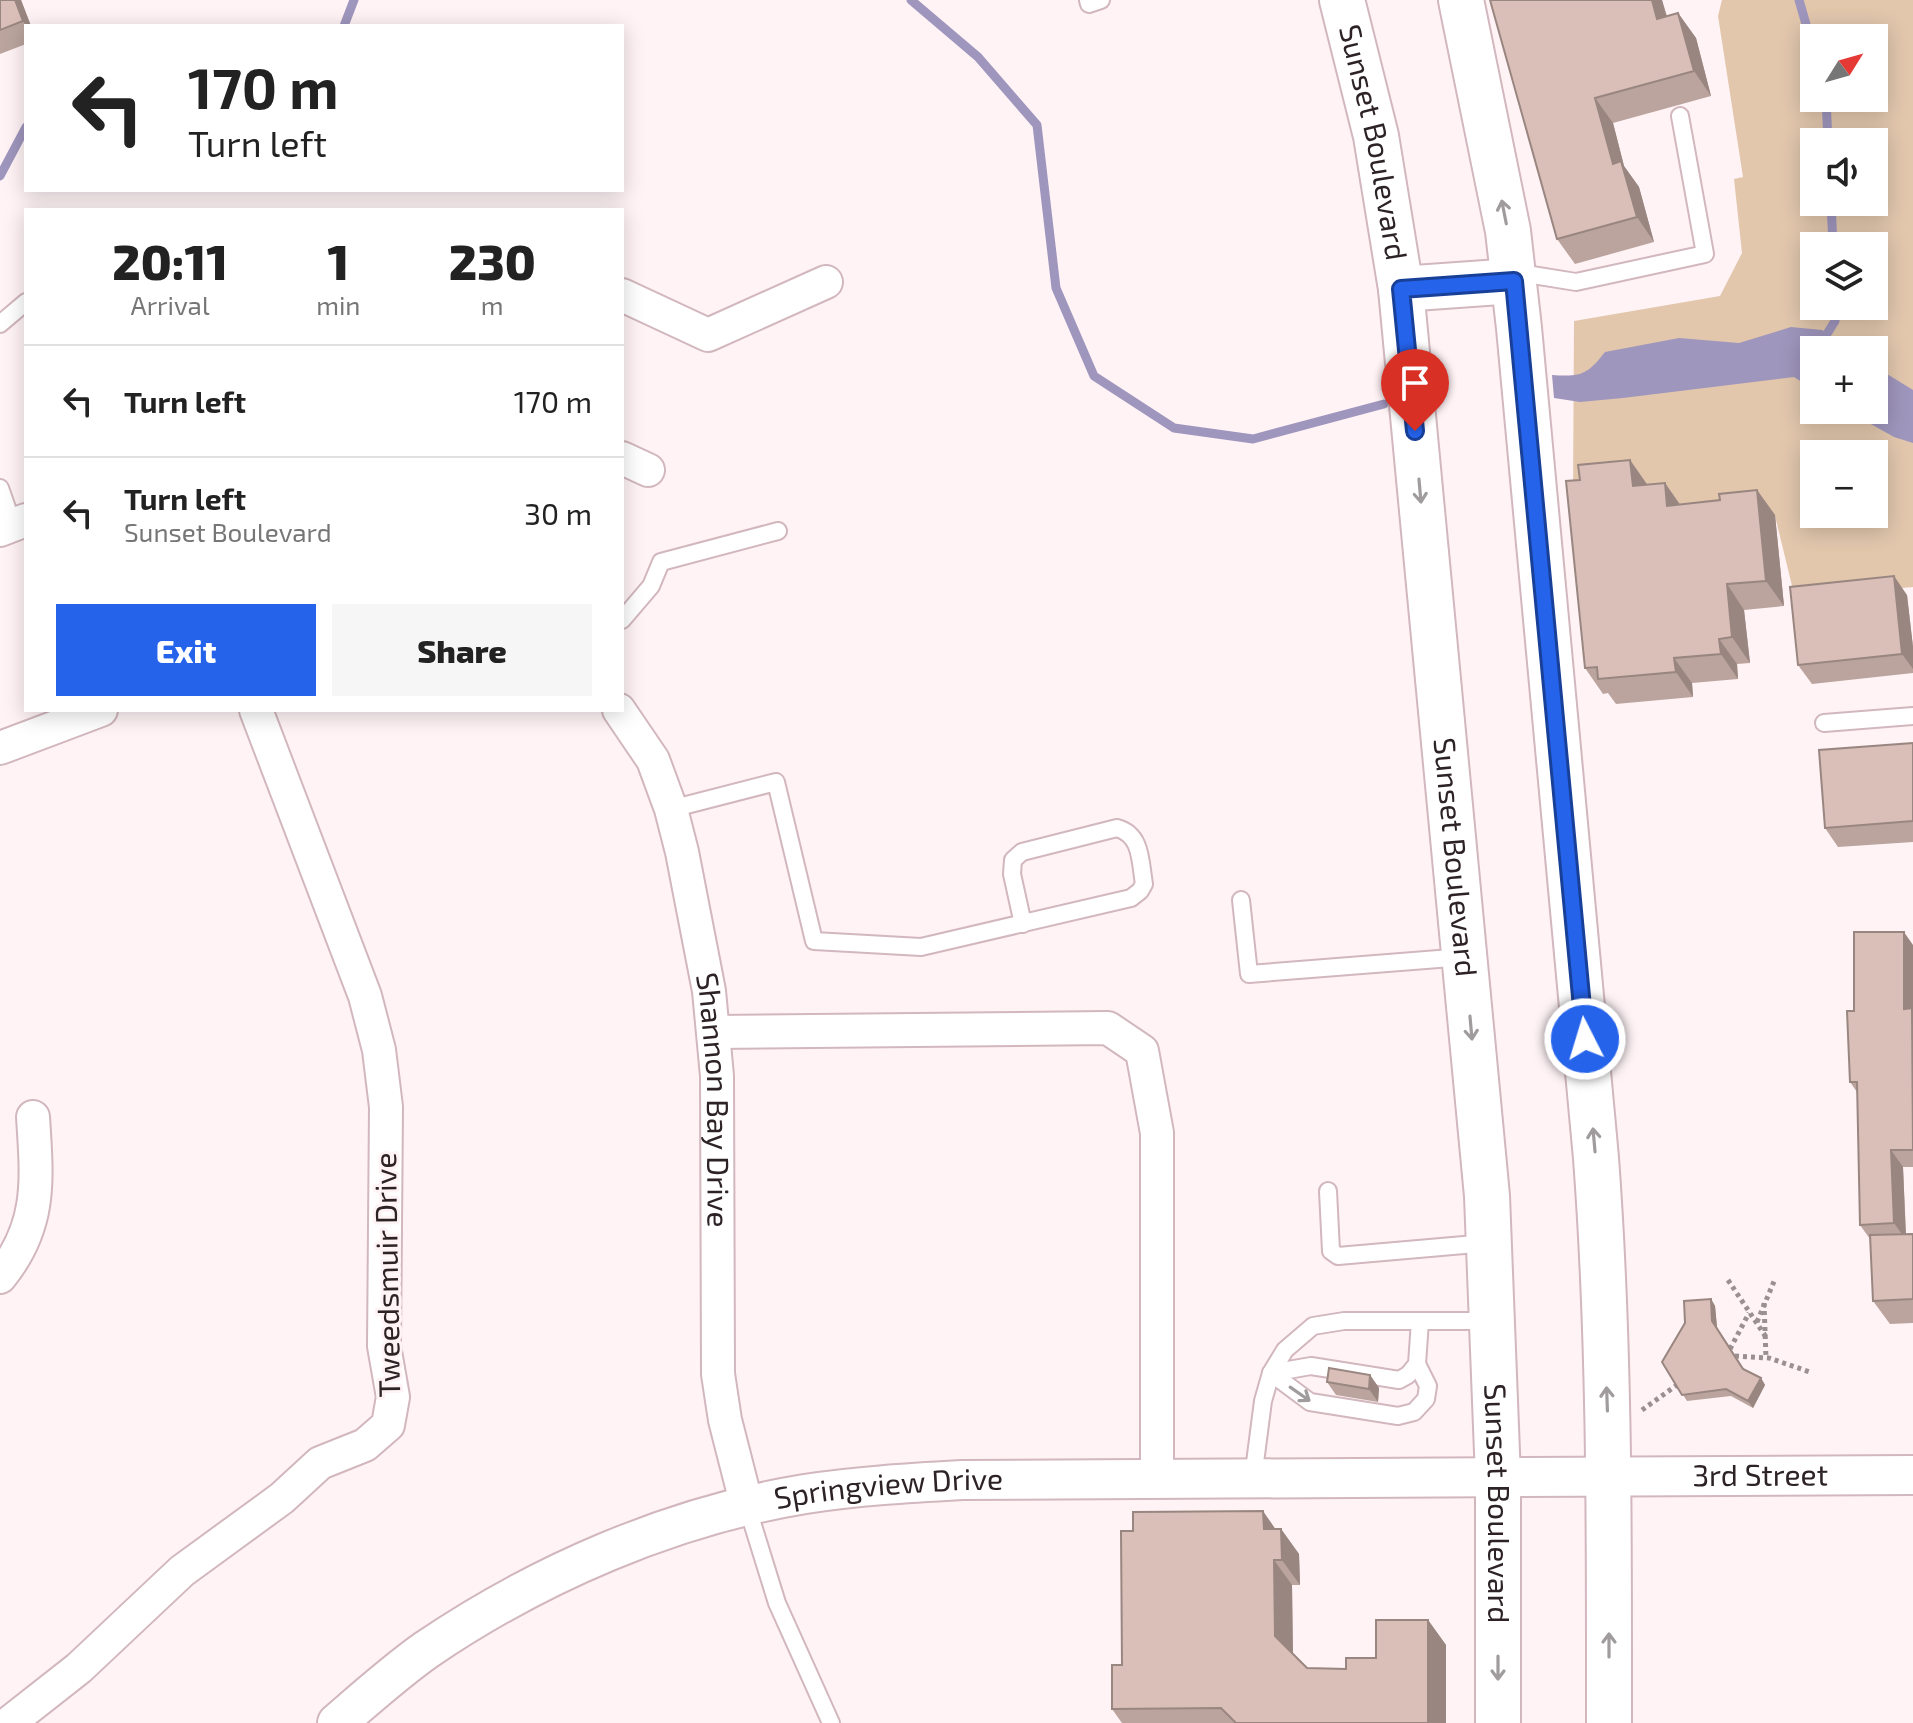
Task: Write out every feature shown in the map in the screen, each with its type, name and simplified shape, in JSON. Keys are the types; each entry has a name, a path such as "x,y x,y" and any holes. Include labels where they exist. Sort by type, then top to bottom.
{"main road":[{"name":"Sunset Boulevard","path":"1342,0 1376,136 1401,289 1487,1196 1498,1478 1498,1723"},
{"path":"1461,0 1487,121 1513,276 1596,1158 1604,1257 1609,1723"},
{"path":"1401,289 1513,276"}],"street":[{"path":"624,296 708,335 826,282"},
{"path":"0,748 96,712"},
{"name":"Tweedsmuir Drive","path":"9,1723 79,1668 182,1571 282,1498 320,1463 365,1445 388,1425 393,1397 384,1346 386,1107 379,1050 365,996 257,712"},
{"name":"Shannon Bay Drive","path":"620,712 653,760 671,809 682,852 715,1032 718,1374 725,1420 747,1506"},
{"path":"715,1032 1108,1028 1142,1051 1157,1133 1157,1479"},
{"path":"0,1277 18,1254 31,1219 36,1172 33,1117"},
{"name":"3rd Street","path":"1498,1478 1913,1475"},
{"name":"Springview Drive","path":"338,1723 425,1651 539,1585 646,1536 747,1506 878,1484 962,1480 1498,1478"}],"lane":[{"path":"1088,0 1089,4 1101,0"},
{"path":"1513,276 1576,282 1705,254 1680,116"},
{"path":"0,324 24,304"},
{"path":"0,488 13,525"},
{"path":"624,618 651,586 661,562 778,531"},
{"path":"1824,723 1913,716"},
{"path":"671,809 776,782 814,941 921,947 1023,924 1131,898 1144,884 1135,840 1129,831 1117,828 1022,852 1013,860 1012,874 1023,924"},
{"path":"1241,900 1249,974 1464,957"},
{"path":"1328,1191 1331,1251 1338,1256 1488,1243"},
{"path":"1252,1479 1263,1401 1271,1373 1285,1350 1313,1326 1344,1321 1492,1321"},
{"path":"1271,1373 1310,1402 1398,1416 1414,1412 1426,1399 1428,1386 1417,1364 1420,1321"},
{"path":"1271,1373 1311,1366 1399,1380 1417,1364"},
{"path":"747,1506 777,1603 831,1723"}],"path":[{"path":"1756,1323 1775,1279"},
{"path":"1728,1280 1766,1337"},
{"path":"1764,1303 1766,1358"},
{"path":"1730,1349 1749,1313"},
{"path":"1735,1356 1766,1358 1810,1372"},
{"path":"1633,1416 1677,1385"}],"shaded area":[{"path":"1722,0 1913,0 1913,587 1795,598 1775,516 1737,519 1573,497 1574,321 1720,296 1742,253 1734,179 1743,177 1718,16"},
{"path":"1791,327 1822,330 1831,336 1800,336 1800,381 1794,377 1580,402 1554,398 1552,375 1583,373 1605,352 1679,338 1739,343"},
{"path":"1888,375 1913,390 1913,443 1871,424 1888,424"}],"building":[{"path":"0,0 15,0 23,21 0,30"},
{"path":"1490,0 1652,0 1657,19 1678,13 1694,71 1595,98 1613,164 1621,161 1637,217 1557,239"},
{"path":"1630,460 1633,486 1665,483 1667,506 1720,500 1719,494 1757,490 1766,581 1727,584 1732,637 1719,639 1721,654 1674,658 1676,672 1598,679 1597,667 1585,668 1566,481 1580,480 1578,465"},
{"path":"1894,576 1902,654 1798,665 1790,587"},
{"path":"1913,743 1913,821 1825,828 1819,750"},
{"path":"1854,932 1904,932 1904,1009 1912,1008 1913,1150 1891,1150 1894,1223 1860,1225 1857,1082 1850,1082 1847,1011 1854,1011"},
{"path":"1913,1234 1913,1299 1873,1301 1870,1235"},
{"path":"1711,1299 1712,1321 1743,1369 1761,1378 1748,1401 1726,1389 1682,1395 1662,1362 1685,1323 1684,1301"},
{"path":"1329,1368 1370,1375 1369,1389 1327,1382"},
{"path":"1263,1511 1264,1529 1281,1529 1282,1560 1274,1560 1275,1636 1307,1668 1346,1669 1346,1658 1376,1658 1376,1620 1428,1620 1428,1723 1236,1723 1221,1708 1112,1709 1112,1665 1122,1665 1121,1531 1133,1531 1133,1512"}],"waterway":[{"path":"345,24 354,0"},
{"path":"911,0 978,57 1037,125 1056,288 1094,376 1174,428 1253,439 1384,404"},
{"path":"1799,0 1806,24"},
{"path":"1827,112 1827,128"},
{"path":"0,176 24,131"},
{"path":"1832,216 1832,232"},
{"path":"1826,336 1835,320"}],"route":[{"path":"1415,431 1401,289 1514,281 1585,1039"}]}
